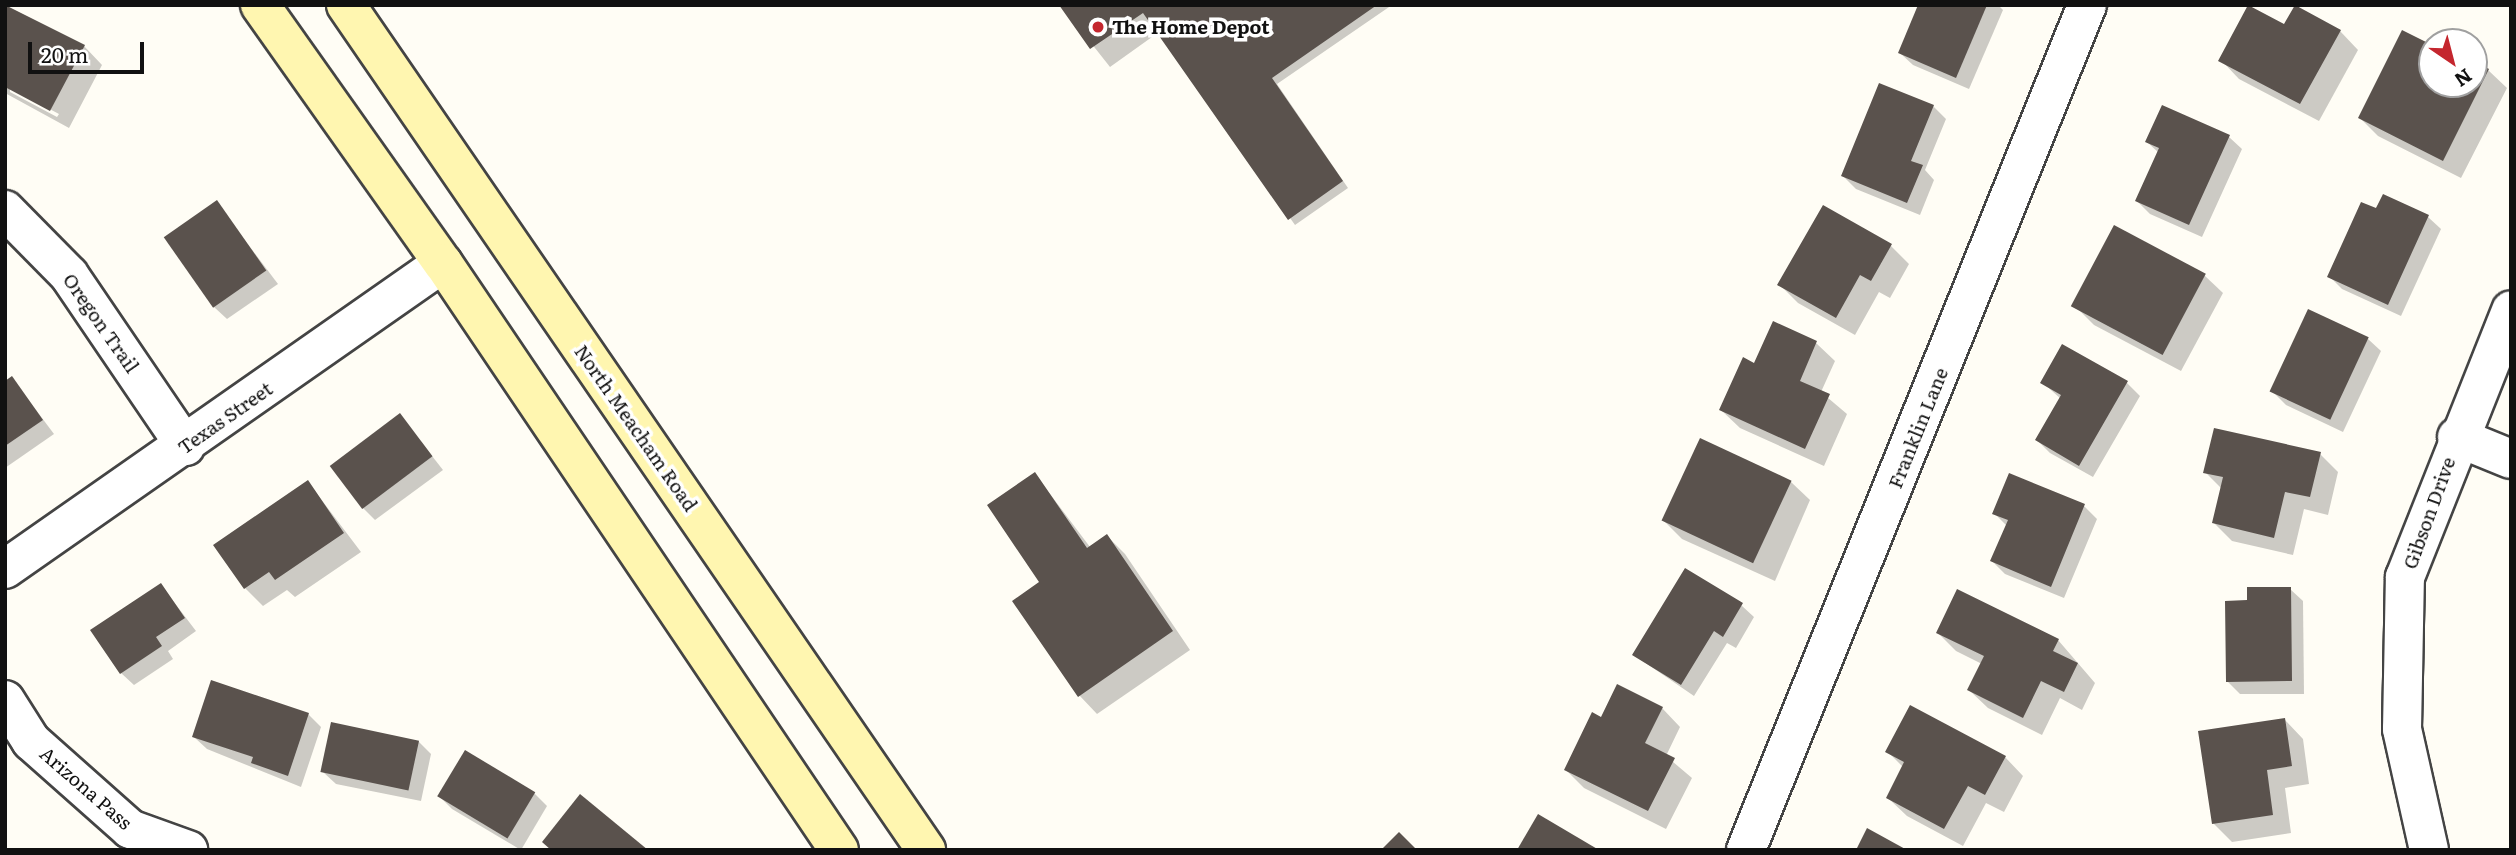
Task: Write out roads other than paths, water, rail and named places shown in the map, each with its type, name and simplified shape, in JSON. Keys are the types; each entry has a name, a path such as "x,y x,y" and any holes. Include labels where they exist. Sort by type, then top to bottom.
{"main road":[{"path":"260,5 443,264 839,850"},
{"name":"North Meacham Road","path":"346,5 926,850"}],"street":[{"name":"Franklin Lane","path":"1746,850 2087,5"},
{"name":"Oregon Trail","path":"5,210 69,275 185,446"},
{"name":"Texas Street","path":"5,569 443,264"},
{"name":"Gibson Drive","path":"2429,850 2402,729 2406,577 2457,437 2511,310"},
{"path":"2457,437 2511,459"},
{"name":"Arizona Pass","path":"5,700 31,741 130,829 188,850"}],"place":[{"name":"The Home Depot","path":"1098,27"}]}
